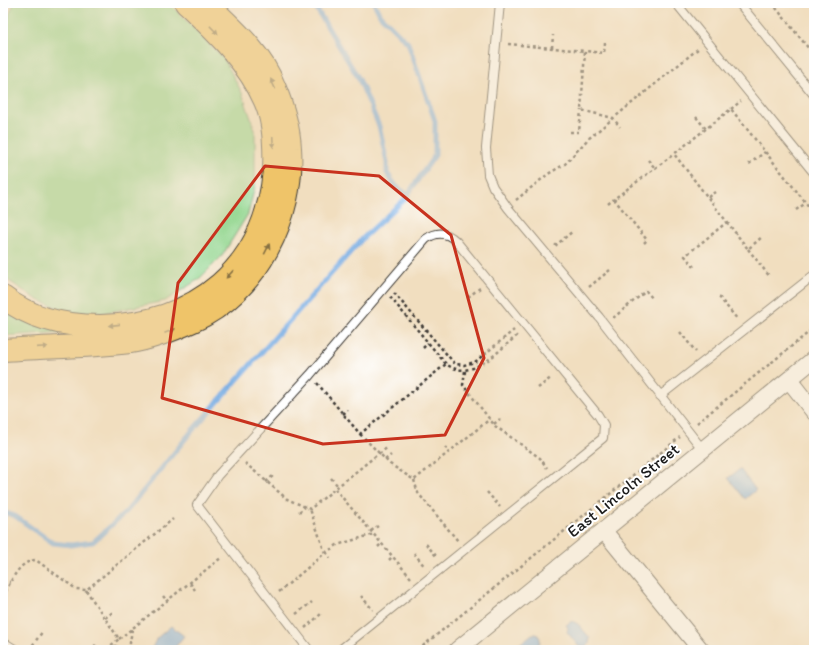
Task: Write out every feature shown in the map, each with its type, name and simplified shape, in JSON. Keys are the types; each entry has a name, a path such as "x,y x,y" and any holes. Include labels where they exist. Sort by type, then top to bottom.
{"highway":[{"path":"3,297 19,307 52,322 79,326 140,322 170,315 196,302 220,285 242,262 255,240 267,212 272,185 274,159 273,132 266,102 250,74 215,31 186,3"},
{"path":"3,350 131,342 164,333 194,321 222,305 244,283 262,259 276,230 285,204 290,174 290,146 287,132 274,85 259,59 240,36 206,3"}],"street":[{"name":"East Lincoln Street","path":"457,650 814,360"},
{"path":"788,380 814,412"},
{"path":"604,531 701,650"}],"lane":[{"path":"500,3 486,161 493,187 507,207 605,324 703,450"},
{"path":"676,3 814,173"},
{"path":"739,3 814,95"},
{"path":"310,650 197,505 218,475 310,375 426,238 436,234 447,234 456,240 602,420 604,432 603,438 340,650"},
{"path":"660,396 814,275"},
{"path":"3,642 16,650"}],"path":[{"path":"773,3 814,55"},
{"path":"552,48 553,35"},
{"path":"507,207 548,174 565,164 588,139 708,42"},
{"path":"496,43 604,53 605,43"},
{"path":"570,132 579,132 585,52"},
{"path":"608,204 731,109 814,213"},
{"path":"581,110 613,118 620,126"},
{"path":"696,117 706,129"},
{"path":"750,164 765,152"},
{"path":"674,154 770,278"},
{"path":"648,160 655,168"},
{"path":"708,197 715,192"},
{"path":"614,199 647,240 644,243"},
{"path":"796,210 806,203"},
{"path":"694,267 685,256 727,222"},
{"path":"546,253 573,231"},
{"path":"748,249 762,237"},
{"path":"580,294 610,270"},
{"path":"385,287 455,364 464,365 475,362 525,325"},
{"path":"385,287 428,343 446,364 454,370 465,371 477,367 525,325"},
{"path":"605,324 646,291 653,299"},
{"path":"719,298 745,329"},
{"path":"426,331 430,328"},
{"path":"695,425 814,328"},
{"path":"680,332 703,361"},
{"path":"423,348 428,343"},
{"path":"360,434 446,364"},
{"path":"538,388 561,370"},
{"path":"465,371 463,385 494,424 540,458 554,477"},
{"path":"310,375 378,454 414,480 417,494 465,549"},
{"path":"343,414 348,410"},
{"path":"414,480 490,419"},
{"path":"494,424 500,419"},
{"path":"418,650 680,437"},
{"path":"310,509 388,447"},
{"path":"445,447 449,452"},
{"path":"385,460 391,455"},
{"path":"236,456 287,499 310,509 326,553 330,558"},
{"path":"266,482 274,476"},
{"path":"331,478 336,488 419,586"},
{"path":"487,492 507,516"},
{"path":"299,512 305,507"},
{"path":"3,597 10,583 25,563 36,560 76,589 86,590 173,519"},
{"path":"270,599 337,545 373,532 378,526"},
{"path":"378,547 382,544"},
{"path":"426,544 444,566"},
{"path":"105,650 232,550"},
{"path":"414,553 432,576"},
{"path":"389,560 393,556"},
{"path":"3,581 10,583 14,587"},
{"path":"190,583 195,590"},
{"path":"86,590 120,639"},
{"path":"163,596 167,601"},
{"path":"361,596 380,618"},
{"path":"288,622 312,602"},
{"path":"105,618 113,612"},
{"path":"297,634 321,614"},
{"path":"108,648 115,646 128,650 132,629"},
{"path":"29,650 43,631"},
{"path":"94,645 101,650"}],"highlighted area":[{"path":"265,166 379,176 451,235 484,358 445,435 323,444 162,398 178,283"}],"green space":[{"path":"14,3 169,3 224,59 242,93 255,130 255,186 248,214 222,256 199,279 165,301 103,313 71,313 38,300 3,277 3,30"},
{"path":"3,309 63,332 3,336"}],"water":[{"path":"740,469 756,490 745,499 728,478"},
{"path":"572,621 578,624 590,638 589,644 585,647 579,647 567,632 568,628 566,625"},
{"path":"171,626 184,636 173,650 151,650 157,638"},
{"path":"532,634 537,634 540,638 540,643 531,650 516,650 517,646"}],"waterway":[{"path":"313,3 359,79 379,126 387,162 387,173 396,186 407,194"},
{"path":"3,512 15,516 53,543 71,545 93,542 126,512 191,432 362,239 404,200 435,155 435,121 408,43 380,15 374,3"}]}
